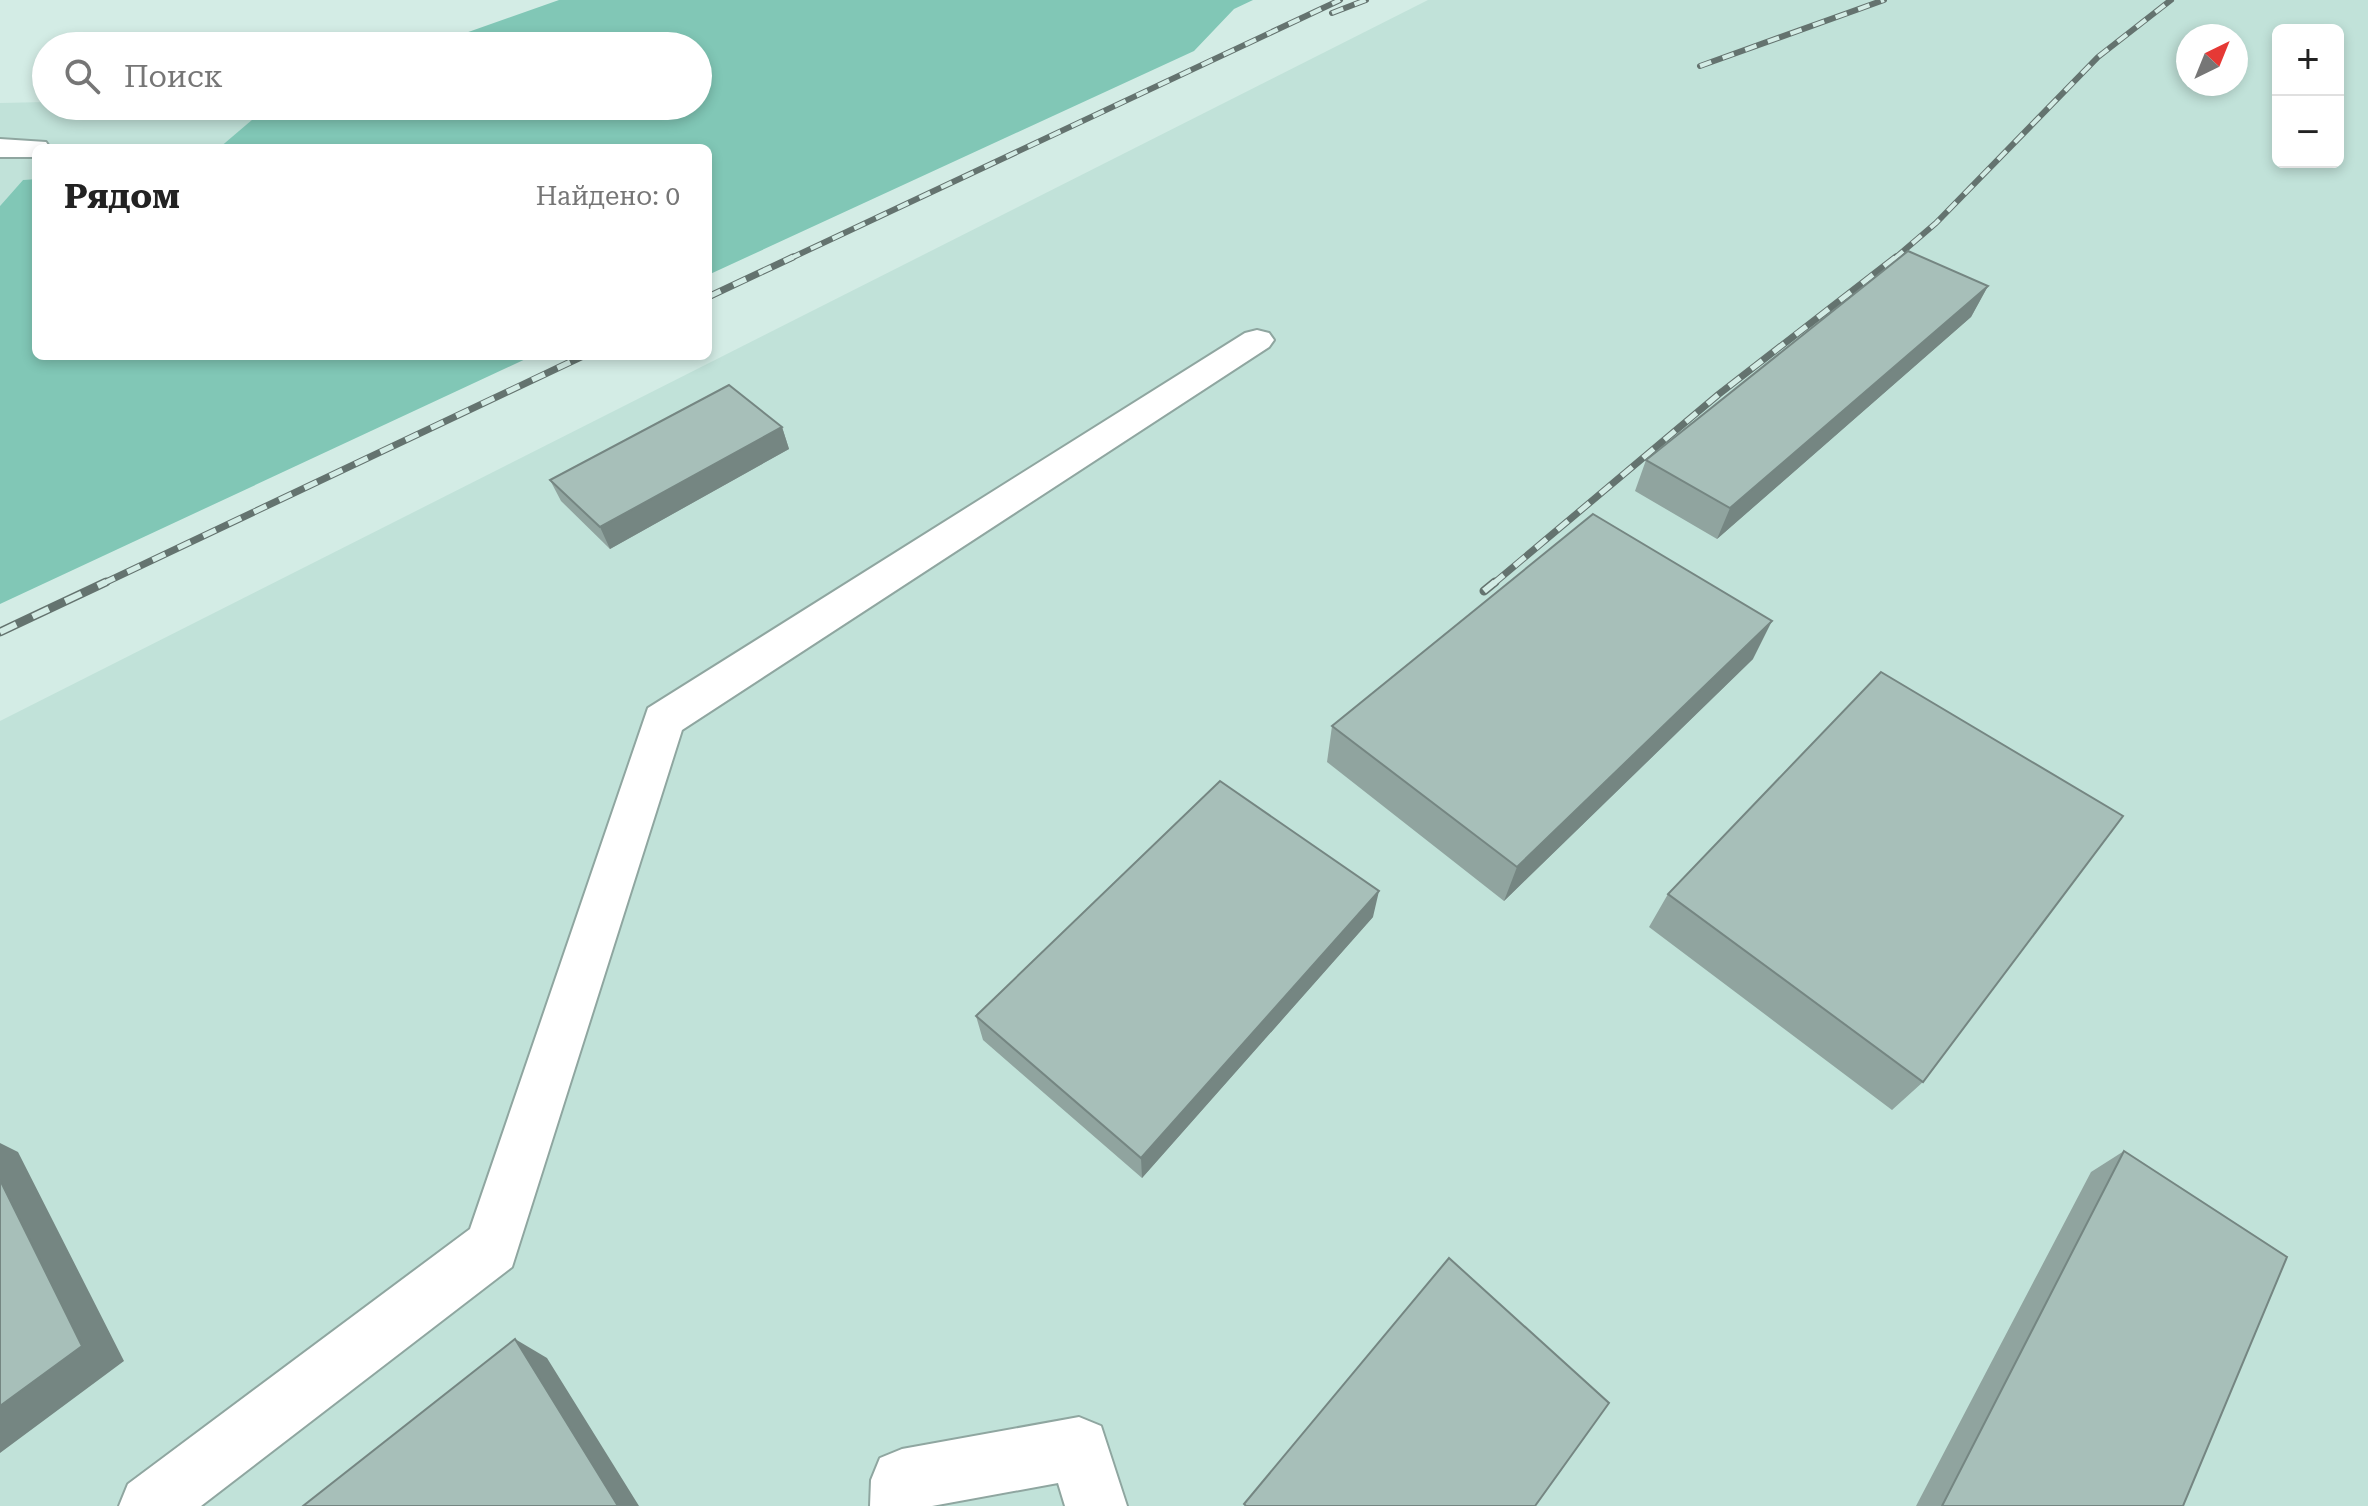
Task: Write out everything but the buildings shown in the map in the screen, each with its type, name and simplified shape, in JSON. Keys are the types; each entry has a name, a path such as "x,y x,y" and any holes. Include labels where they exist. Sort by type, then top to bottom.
{"lane":[{"path":"0,148 32,148"},
{"path":"150,1506 492,1247 663,720 1257,340"},
{"path":"901,1506 902,1480 1079,1448 1096,1506"}],"shaded area":[{"path":"1428,0 2368,0 2368,1506 0,1506 0,721"},
{"path":"32,102 32,120 253,120 224,144 32,144 32,179 23,180 0,206 0,103"}],"green space":[{"path":"559,0 1253,0 1234,9 1194,51 712,273 712,144 224,144 252,120 712,120 712,32 468,32"},
{"path":"32,179 32,360 523,360 0,604 0,206 23,180"}],"railway":[{"path":"789,259 1340,0"},
{"path":"1332,13 1366,0"},
{"path":"1700,66 1884,0"},
{"path":"1894,259 1936,223 2098,57 2171,0"},
{"path":"712,295 793,257"},
{"path":"1493,584 1719,394 1896,257"},
{"path":"102,584 575,360"},
{"path":"0,632 106,582"},
{"path":"1484,591 1495,582"}]}
